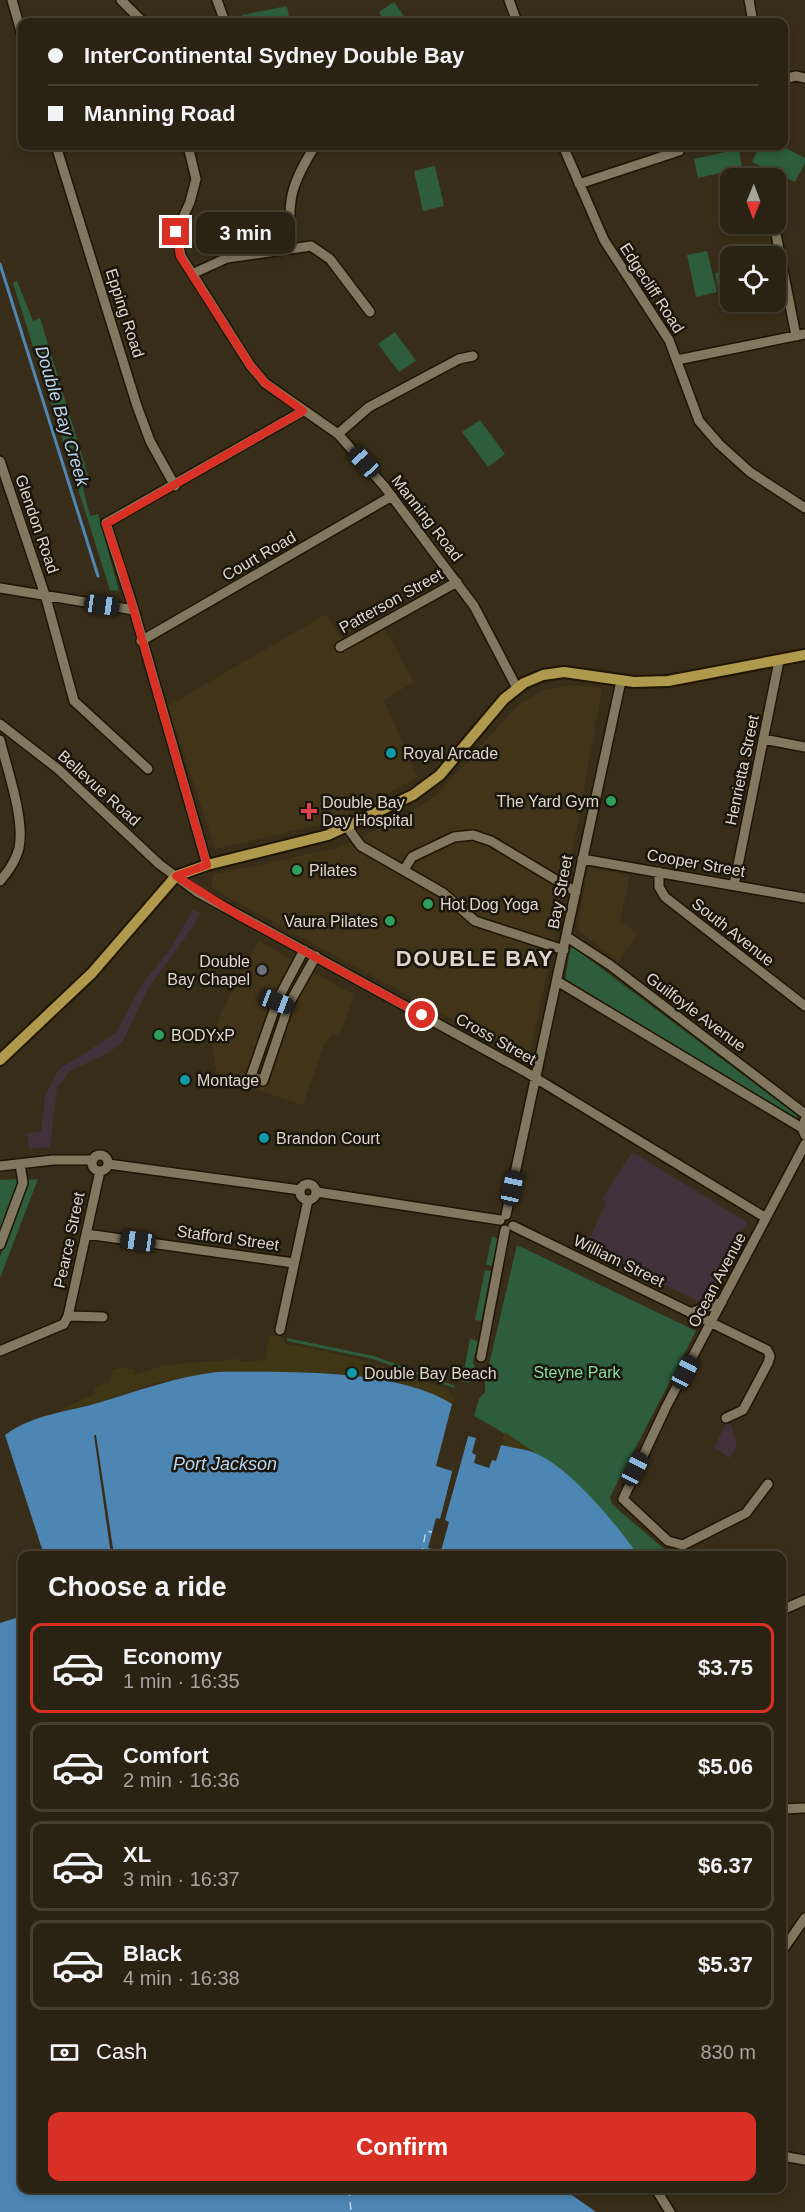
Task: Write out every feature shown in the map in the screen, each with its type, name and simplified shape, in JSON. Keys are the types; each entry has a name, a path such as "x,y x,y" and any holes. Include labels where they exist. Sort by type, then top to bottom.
{"main road":[{"path":"0,1060 92,973 176,876 207,865 304,843 347,827 401,801 431,783 504,699 517,688 554,672 575,672 621,681 668,681 779,662 805,655"}],"street":[{"path":"12,0 18,21"},
{"path":"121,0 139,18"},
{"path":"217,0 224,18"},
{"path":"509,0 516,18"},
{"path":"749,0 752,18"},
{"path":"788,78 796,76 805,78"},
{"name":"Epping Road","path":"57,150 137,406 150,441 175,486"},
{"name":"Manning Road","path":"189,150 196,179 176,240 180,256 250,365 265,383 338,434 392,496 474,606 517,688"},
{"path":"291,248 289,199 302,167 313,150"},
{"name":"Edgecliff Road","path":"565,150 609,249 663,330 677,360 699,421 707,432 750,472 805,508"},
{"path":"579,183 679,150"},
{"path":"677,360 801,335 776,234"},
{"path":"192,274 226,258 311,246 330,259 370,312"},
{"path":"338,434 369,407 459,359 473,356"},
{"path":"207,865 141,641 134,610 106,524 303,411"},
{"name":"Glendon Road","path":"0,461 46,598 74,701 148,769"},
{"name":"Court Road","path":"141,641 392,496"},
{"name":"Patterson Street","path":"340,647 457,582"},
{"path":"0,588 46,598 134,610"},
{"name":"Henrietta Street","path":"734,885 779,662"},
{"name":"Bay Street","path":"503,1217 536,1078 621,681"},
{"name":"Bellevue Road","path":"0,724 58,770 159,864 176,876"},
{"path":"764,739 805,747"},
{"path":"0,740 19,831 19,848 12,865 0,881"},
{"path":"347,827 361,846 443,893 475,921 564,950"},
{"path":"404,870 412,857 433,847 461,835 478,835 576,892"},
{"name":"Cooper Street","path":"582,859 805,898"},
{"name":"South Avenue","path":"659,872 658,887 664,897 805,1006"},
{"name":"Cross Street","path":"176,876 197,892 536,1078 766,1218"},
{"name":"Guilfoyle Avenue","path":"567,937 610,965 805,1114"},
{"path":"304,950 277,1002 251,1076 263,1081 288,1006 316,956"},
{"path":"557,981 804,1128"},
{"path":"277,1002 288,1006"},
{"path":"259,1053 271,1058"},
{"name":"Ocean Avenue","path":"768,1484 746,1513 689,1543 675,1544 668,1541 626,1503 624,1494 805,1144"},
{"path":"0,1167 93,1160 98,1156 103,1156 108,1164"},
{"path":"93,1160 94,1168 99,1171 104,1170 108,1164"},
{"path":"108,1164 300,1190"},
{"path":"0,1245 23,1183 16,1165"},
{"name":"Pearce Street","path":"68,1316 99,1171"},
{"path":"300,1190 304,1185 310,1184 317,1192"},
{"path":"300,1190 301,1195 308,1200"},
{"path":"317,1192 513,1220 509,1228 481,1357"},
{"path":"308,1200 314,1198 317,1192"},
{"path":"280,1330 308,1200"},
{"name":"William Street","path":"509,1228 767,1350 770,1356 768,1363 744,1410 726,1418"},
{"name":"Stafford Street","path":"86,1234 294,1263"},
{"path":"690,1313 722,1302"},
{"path":"0,1352 64,1324 68,1316 103,1317"},
{"path":"786,1609 805,1600"},
{"path":"786,1809 805,1809"},
{"path":"786,1946 805,1918"},
{"path":"786,2157 805,2160"},
{"path":"658,2193 670,2212"}],"shaded area":[{"path":"326,614 342,640 381,622 414,682 384,700 418,778 332,822 215,849 168,706"},
{"path":"571,685 602,688 570,866 529,1058 524,1059 211,888 213,875 340,847 407,815 435,796 518,705 545,690"},
{"path":"588,867 630,876 620,920 638,934 618,962 577,929"},
{"path":"193,910 200,913 195,924 148,989 123,1041 110,1052 70,1071 57,1088 50,1147 29,1149 27,1133 41,1132 45,1096 58,1070 116,1033 140,987 168,952"},
{"path":"259,941 354,995 339,1036 333,1033 324,1045 303,1105 225,1079 217,1073 211,1039 223,1009"},
{"path":"632,1152 747,1222 707,1300 700,1302 586,1247 606,1202 602,1199"},
{"path":"730,1421 737,1446 730,1458 714,1447 726,1424"}],"green space":[{"path":"394,2 405,18 383,18 379,12"},
{"path":"287,6 289,18 243,18 242,15"},
{"path":"788,149 805,158 805,163 795,182 786,178 786,168 765,168 752,162 758,150"},
{"path":"739,150 742,168 720,168 720,173 698,178 694,159"},
{"path":"435,166 444,206 423,211 414,171"},
{"path":"707,251 717,292 696,297 687,255"},
{"path":"720,272 720,297 715,273"},
{"path":"17,281 33,321 40,318 88,475 80,476 90,516 98,514 119,591 110,590 13,283"},
{"path":"395,332 416,361 399,372 378,344"},
{"path":"480,420 505,454 488,467 462,432"},
{"path":"573,947 798,1116 795,1120 565,980 570,949"},
{"path":"18,1179 18,1183 0,1231 0,1180"},
{"path":"38,1179 0,1278 0,1257 27,1180"},
{"path":"492,1236 498,1239 492,1266 486,1265"},
{"name":"Steyne Park","path":"517,1245 696,1331 610,1497 612,1504 664,1551 635,1551 603,1513 564,1476 521,1444 474,1416 479,1399 485,1392 485,1382 480,1380 482,1371 488,1369"},
{"path":"485,1270 491,1271 481,1321 475,1320"},
{"path":"287,1338 374,1356 455,1386 454,1388 373,1359 287,1341"},
{"path":"470,1339 478,1341 473,1362 475,1367 469,1383 462,1381"}],"sand":[{"name":"Double Bay Beach","path":"270,1335 283,1337 286,1344 349,1357 431,1383 451,1391 450,1395 454,1397 452,1404 394,1381 330,1375 217,1372 155,1383 101,1402 55,1412 95,1394 94,1387 110,1382 113,1370 126,1367 134,1370 133,1375 166,1365 240,1359 240,1362 265,1360"},
{"path":"505,1432 537,1454 501,1445"}],"water":[{"name":"Port Jackson","path":"274,1372 338,1374 401,1384 428,1392 452,1404 436,1466 452,1471 455,1460 447,1493 452,1494 468,1436 476,1438 472,1453 476,1455 474,1463 489,1468 492,1460 496,1461 501,1445 533,1452 550,1461 578,1484 606,1514 635,1551 43,1551 5,1435 27,1422 51,1414 202,1374"},
{"path":"18,1615 18,2193 569,2193 596,2212 0,2212 0,1623 16,1618"}],"pier":[{"path":"469,1433 445,1520 449,1522 441,1551 428,1548 436,1518 440,1519 456,1458 458,1461 450,1491 465,1435"},
{"path":"94,1435 96,1435 113,1551 110,1551"}],"waterway":[{"name":"Double Bay Creek","path":"0,264 98,576"}],"ferry route":[{"path":"422,1551 426,1531 432,1532"},
{"path":"349,2193 351,2212"}],"place":[{"name":"Royal Arcade","path":"391,753"},
{"name":"The Yard Gym","path":"611,801"},
{"name":"Double Bay Day Hospital","path":"309,811"},
{"name":"Pilates","path":"297,870"},
{"name":"Hot Dog Yoga","path":"428,904"},
{"name":"Vaura Pilates","path":"390,921"},
{"name":"Double Bay Chapel","path":"262,970"},
{"name":"BODYxP","path":"159,1035"},
{"name":"Montage","path":"185,1080"},
{"name":"Brandon Court","path":"264,1138"},
{"name":"Double Bay Beach","path":"352,1373"}],"district":[{"name":"DOUBLE BAY","path":"475,958"}],"route":[{"path":"176,232 180,256 250,365 265,383 303,411 106,524 134,610 141,641 207,865 176,876 197,892 241,917 422,1015"}]}
